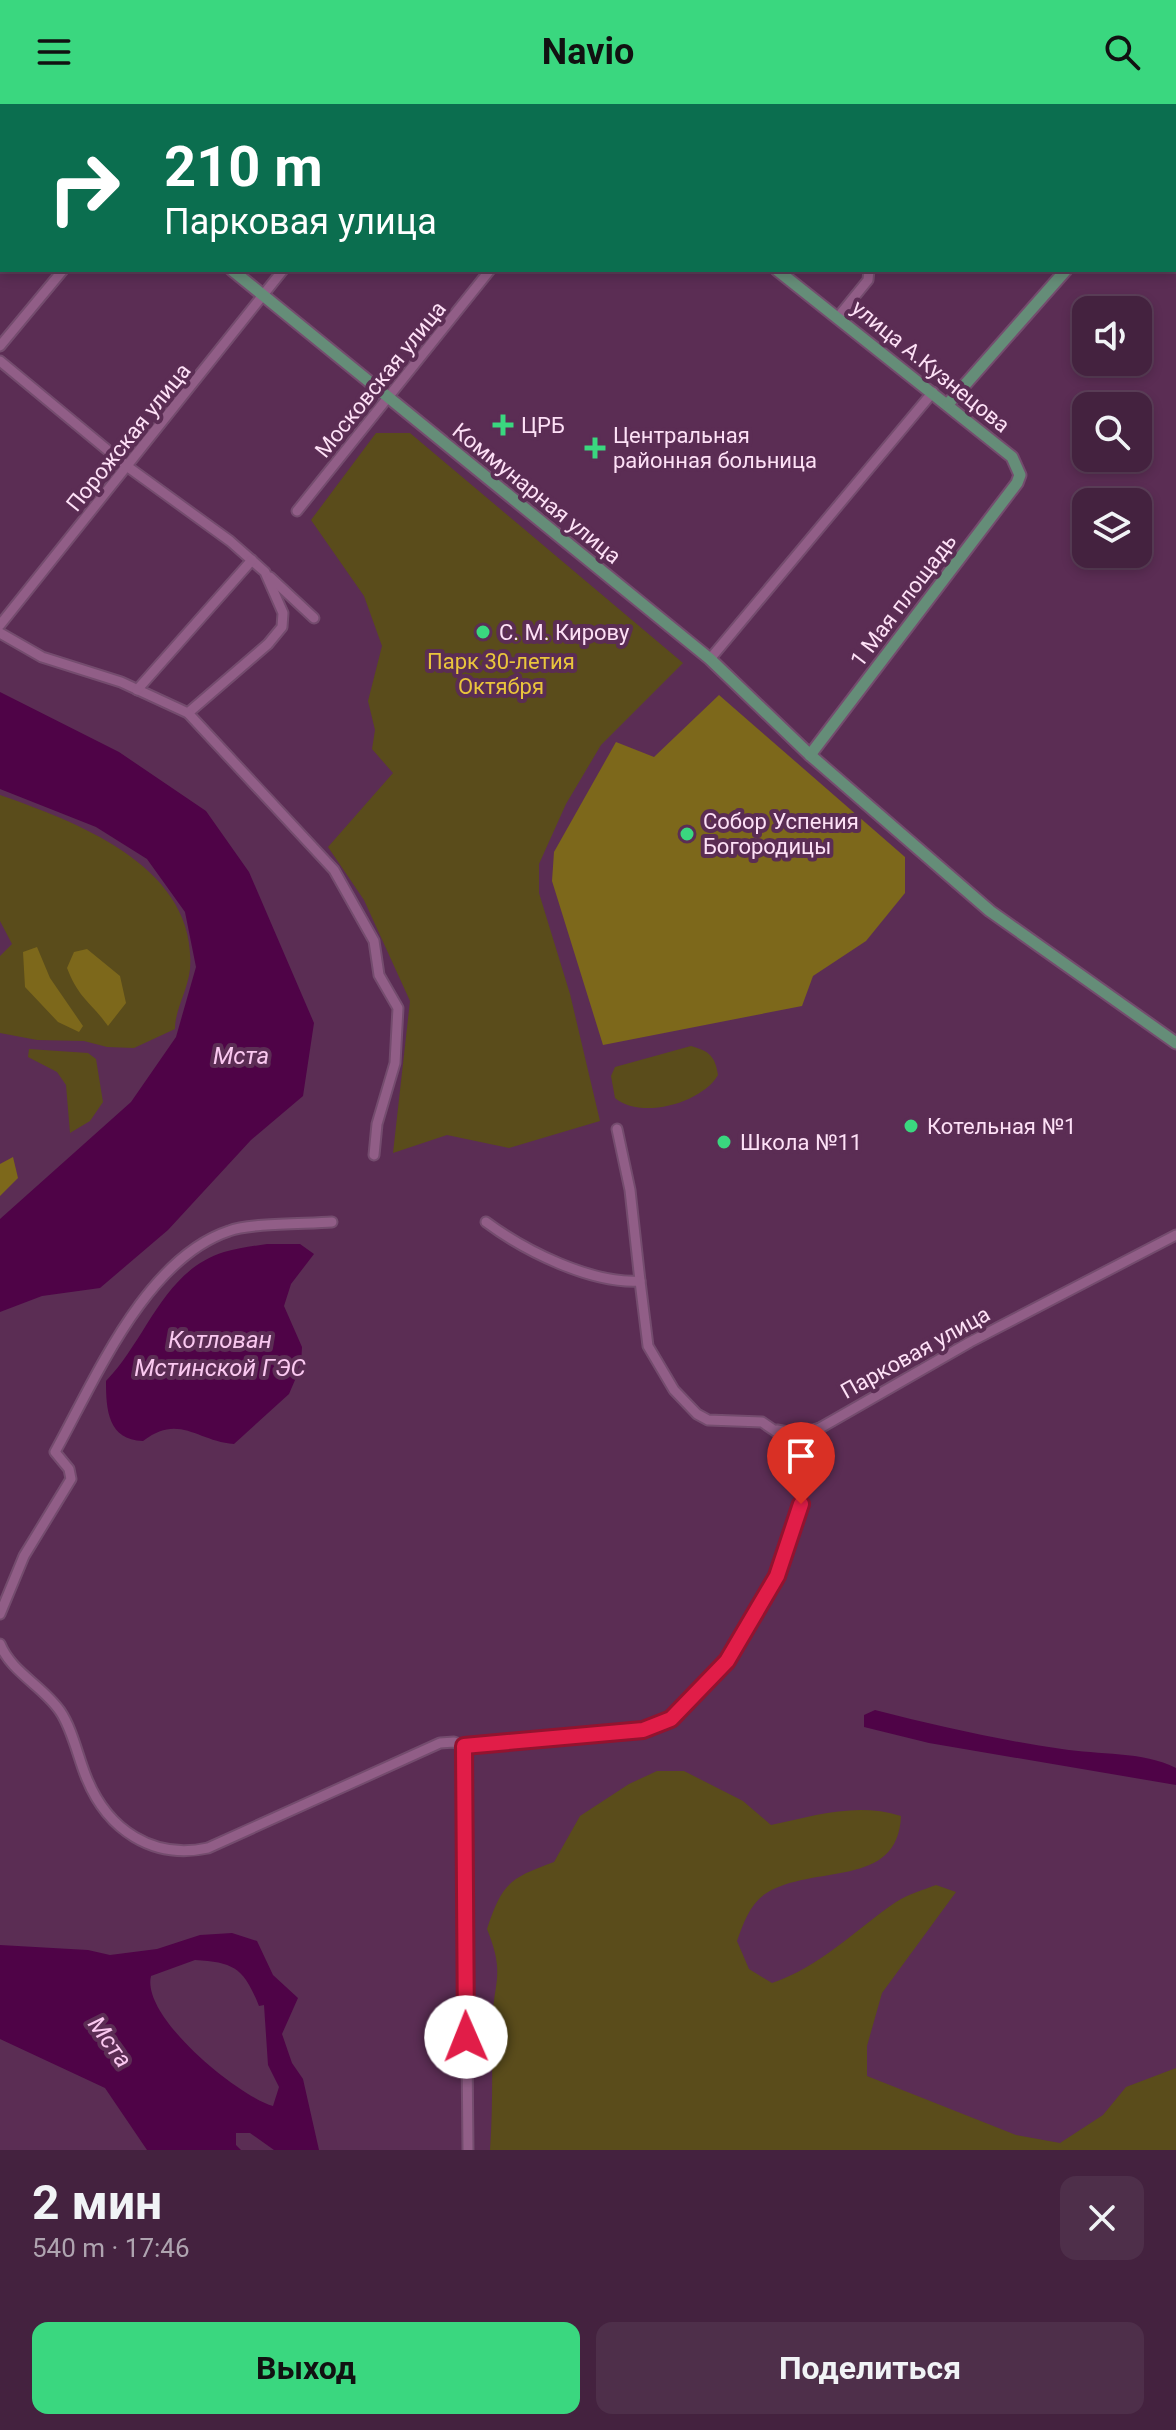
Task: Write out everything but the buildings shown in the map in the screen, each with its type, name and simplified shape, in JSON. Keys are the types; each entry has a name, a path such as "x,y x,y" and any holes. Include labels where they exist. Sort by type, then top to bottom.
{"main road":[{"name":"Коммунарная улица","path":"234,272 710,659 810,755"},
{"name":"улица А.Кузнецова","path":"780,272 948,404 1012,457 1018,467"},
{"path":"948,404 1064,272"},
{"name":"1 Мая площадь","path":"810,755 1017,483 1018,467"},
{"path":"810,755 990,911 1176,1043"}],"street":[{"path":"0,346 61,272"},
{"name":"Порожская улица","path":"0,625 281,272"},
{"name":"Московская улица","path":"297,511 488,272"},
{"path":"838,317 868,280 869,272"},
{"path":"0,361 128,467 252,560 314,618"},
{"path":"710,659 933,392"},
{"path":"137,690 252,560"},
{"path":"188,713 268,644 282,627 283,613 265,572"},
{"path":"0,633 42,657 137,690 188,713 334,870 374,941 379,975 398,1008 395,1063 377,1124 374,1155"},
{"path":"0,1644 5,1658 38,1685 62,1713 89,1784 118,1827 143,1844 178,1852 208,1848 440,1743 454,1742 464,1746 643,1730 671,1719 727,1661 777,1576 801,1504 799,1456 762,1422 708,1420 697,1414 674,1390 648,1346 630,1190 617,1129"},
{"path":"0,1614 24,1556 71,1479 69,1469 55,1452 155,1283 181,1259 230,1230 332,1222"},
{"path":"486,1222 515,1243 550,1259 622,1282 640,1281"},
{"name":"Парковая улица","path":"799,1456 820,1428 970,1342 1176,1235"},
{"path":"772,1429 799,1434 820,1428"},
{"path":"464,1746 468,2150"}],"green space":[{"name":"Парк 30-летия Октября","path":"376,433 410,433 683,663 601,745 566,804 539,864 539,893 570,994 600,1121 509,1148 447,1135 393,1153 410,1001 364,900 328,847 393,773 372,749 375,730 368,701 382,646 364,596 311,520"},
{"path":"0,795 63,819 127,854 154,876 175,903 187,933 190,969 175,1029 134,1048 107,1047 84,1041 37,1040 0,1033 0,956 12,944 0,921"},
{"path":"691,1046 710,1055 718,1075 699,1094 655,1108 640,1108 615,1098 611,1076 615,1067"},
{"path":"29,1049 88,1053 96,1059 103,1102 90,1121 70,1133 66,1085 57,1072 28,1057"},
{"path":"657,1771 684,1771 743,1801 771,1825 852,1810 901,1816 896,1839 885,1855 869,1865 785,1885 765,1894 755,1903 737,1941 749,1969 772,1983 822,1958 905,1897 936,1885 956,1892 882,1993 867,2046 867,2076 1016,2135 1060,2143 1103,2115 1126,2087 1176,2068 1176,2150 490,2150 492,2026 497,1968 487,1929 498,1901 517,1878 554,1862 580,1816 629,1784"}],"shaded area":[{"path":"719,695 905,857 905,893 866,941 813,976 802,1006 603,1045 552,881 554,852 616,742 654,757"},
{"path":"37,947 50,978 83,1026 79,1032 58,1022 25,987 23,952"},
{"path":"87,949 120,976 126,1003 108,1026 80,993 67,968 74,952"},
{"path":"13,1157 18,1178 0,1196 0,1164"}],"water":[{"name":"Мста","path":"0,692 119,752 206,811 249,872 314,1023 303,1096 251,1140 168,1230 100,1288 42,1296 0,1312 0,1219 131,1102 176,1037 196,967 185,912 147,859 96,827 0,789"},
{"name":"Котлован Мстинской ГЭС","path":"267,1244 300,1244 314,1254 291,1284 284,1306 302,1347 301,1366 289,1394 234,1444 178,1429 167,1429 143,1441 122,1435 111,1422 108,1412 106,1381 171,1290 203,1261 224,1252"},
{"path":"875,1710 1015,1741 1149,1759 1176,1768 1176,1785 929,1743 864,1727 864,1715"},
{"name":"Мста","path":"232,1933 257,1941 273,1975 298,1998 282,2034 292,2063 303,2079 319,2150 274,2150 250,2133 236,2133 236,2145 241,2150 147,2150 105,2088 0,2039 0,1945 88,1950 110,1955 157,1949 200,1935","holes":["195,1960 220,1963 236,1970 248,1983 259,2006 264,2005 268,2065 279,2087 273,2106 257,2099 216,2071 176,2033 161,2012 152,1993 151,1976"]}],"place":[{"name":"ЦРБ","path":"503,425"},
{"name":"Центральная районная больница","path":"595,448"},
{"name":"С. М. Кирову","path":"483,632"},
{"name":"Собор Успения Богородицы","path":"687,834"},
{"name":"Котельная №1","path":"911,1126"},
{"name":"Школа №11","path":"724,1142"}],"route":[{"path":"466,2037 464,1746 643,1730 671,1719 727,1661 777,1576 801,1504"}]}
